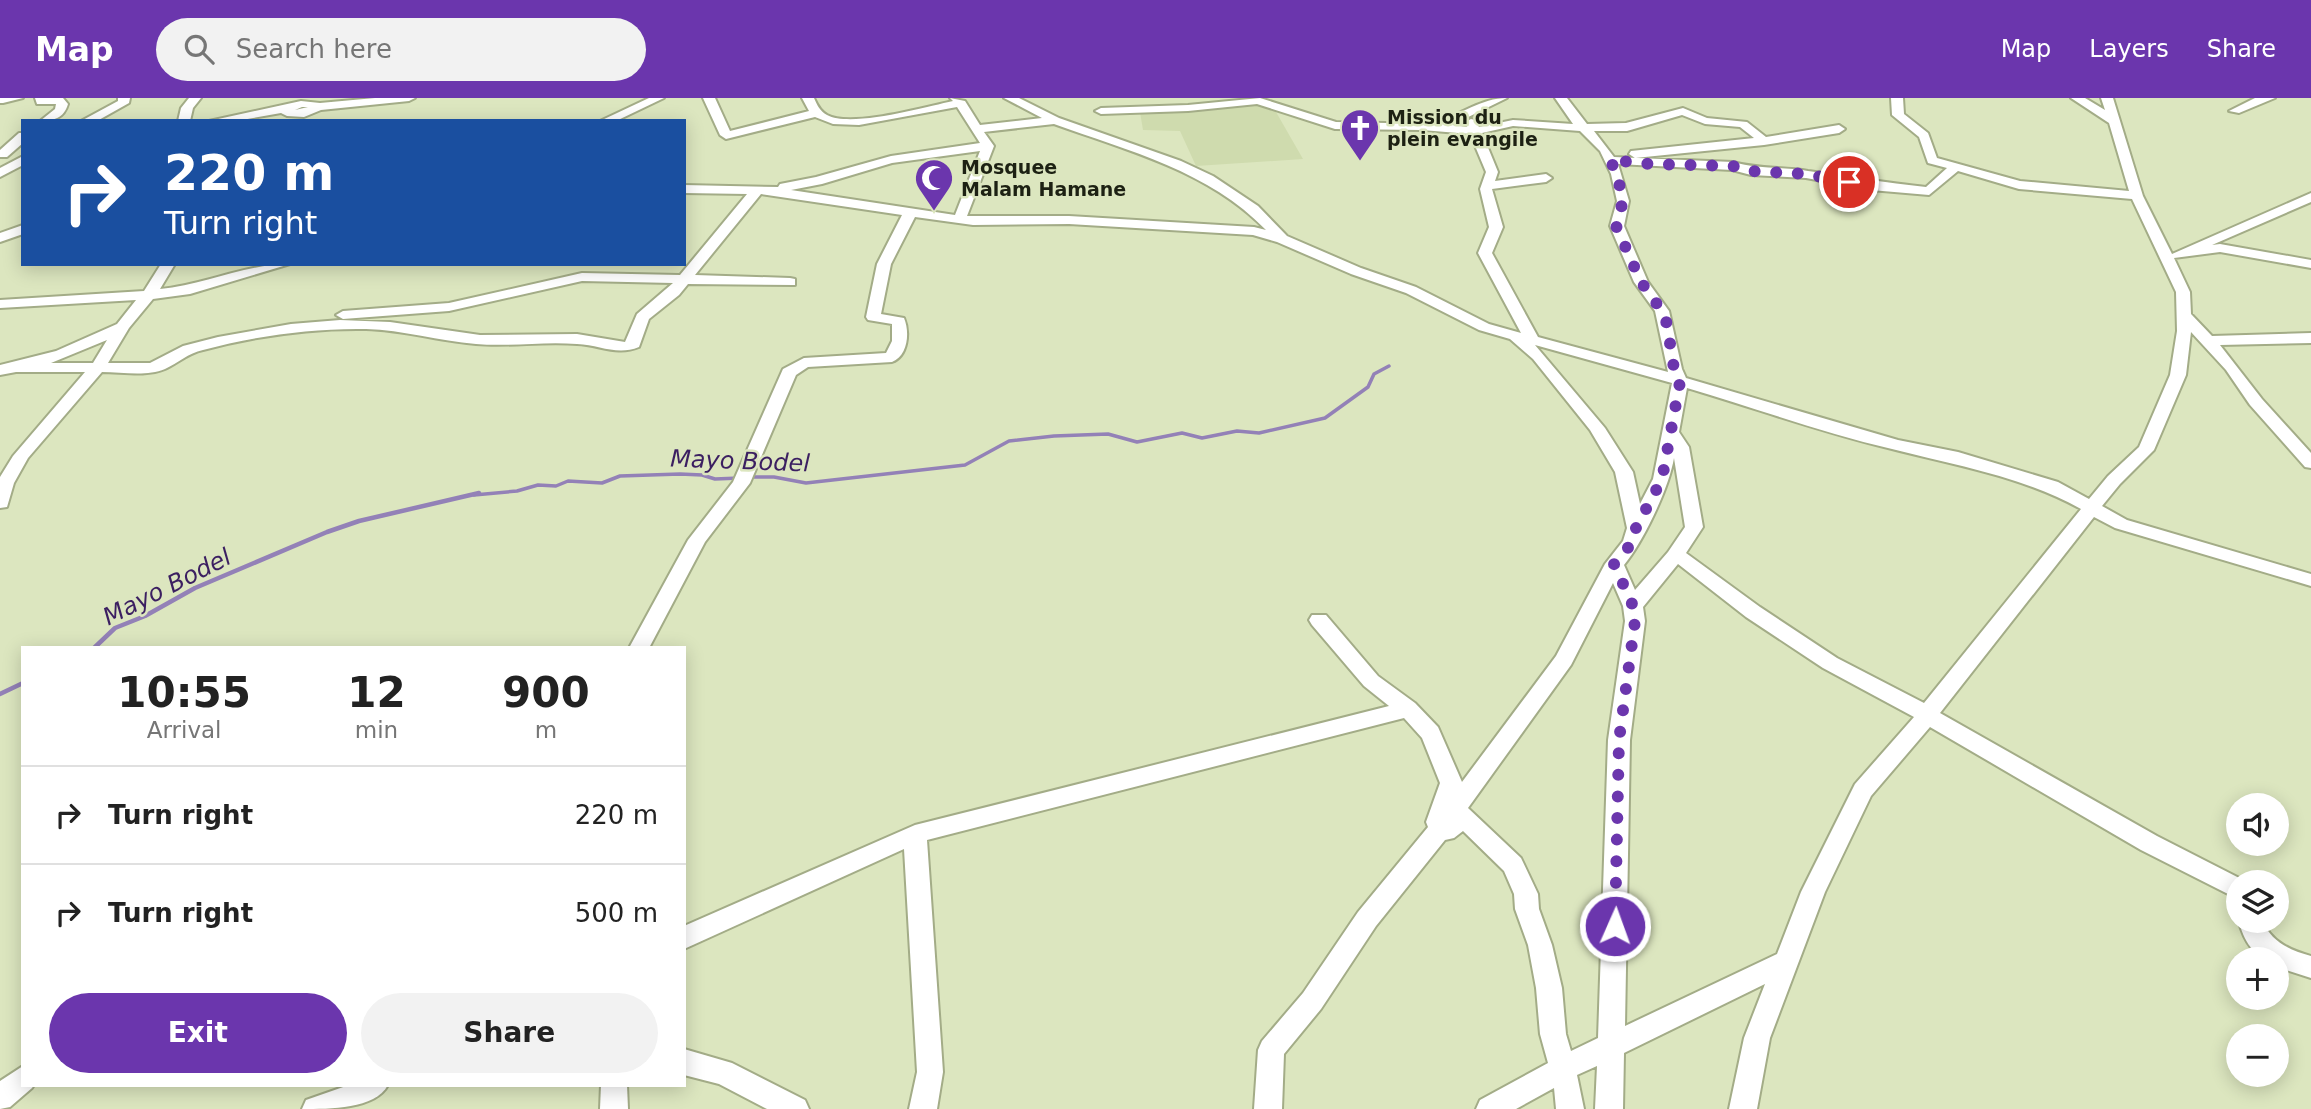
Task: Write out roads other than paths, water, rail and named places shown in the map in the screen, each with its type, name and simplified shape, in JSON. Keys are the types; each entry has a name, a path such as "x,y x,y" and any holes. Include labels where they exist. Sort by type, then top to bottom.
{"street":[{"path":"3,100 17,98"},
{"path":"41,98 41,102 59,100 62,104 60,111 49,119"},
{"path":"91,119 123,103 124,98"},
{"path":"184,119 187,108 195,98"},
{"path":"228,119 294,109 308,113 329,98"},
{"path":"317,106 409,98"},
{"path":"611,119 658,98"},
{"path":"709,98 726,135 817,113"},
{"path":"808,98 812,109 817,113 834,121 848,123 958,101 988,146 959,220"},
{"path":"1010,98 1055,120 1209,179 1252,209 1282,239"},
{"path":"1093,98 1122,144"},
{"path":"1422,126 1451,122 1501,98"},
{"path":"1264,1105 1271,1050 1312,1001 1367,919 1429,845 1564,660 1614,564 1632,543 1636,528 1662,479 1680,382 1674,369 1667,324 1662,311 1641,282 1616,226 1623,201 1617,174 1605,150 1561,98"},
{"path":"1897,98 1898,114 1924,136 1933,160 2019,185 2137,196"},
{"path":"2077,98 2114,121"},
{"path":"1743,1109 1757,1038 1813,892 1863,790 1927,716 1942,693 2114,480 2146,450 2178,375 2183,292 2173,256 2137,196 2107,98"},
{"path":"2235,111 2252,102 2269,98"},
{"path":"1101,111 1188,108 1258,101 1335,125 1422,126 1476,131 1513,123 1584,128 1627,127 1683,111 1704,121 1743,124 1764,141"},
{"path":"1466,114 1476,131 1492,172 1486,189 1496,227 1485,253 1524,338 1597,428 1624,472 1636,528"},
{"path":"979,129 1055,120"},
{"path":"1610,160 1643,153 1764,141 1839,129"},
{"path":"1,154 21,138"},
{"path":"772,190 818,181 876,163 988,146"},
{"path":"1,154 21,151"},
{"path":"1610,160 1733,166 1751,171 1806,174 1871,186 1930,191 1956,166"},
{"path":"0,173 21,161"},
{"path":"1486,189 1487,186 1546,178"},
{"path":"686,189 772,190 959,220 1069,220 1254,231 1282,239 1411,290 1484,327 1895,445 1952,456 2052,486 2121,524 2171,541 2311,580"},
{"path":"17,367 151,368 191,348 319,324 390,326 479,340 577,339 619,348 634,344 642,317 660,305 738,216 757,190"},
{"path":"2173,256 2311,197"},
{"path":"640,646 697,540 741,483 789,372 804,363 892,357 900,341 899,321 873,317 884,264 909,214"},
{"path":"0,238 21,230"},
{"path":"2173,256 2220,248 2311,264"},
{"path":"0,522 3,517 0,503 5,483 21,456 98,367 122,326 166,266"},
{"path":"0,304 146,295 207,286 276,266"},
{"path":"319,324 340,316 449,307 582,277 790,282"},
{"path":"2183,315 2231,367 2290,442 2311,463"},
{"path":"0,370 43,361 88,344 122,326"},
{"path":"2207,341 2311,338"},
{"path":"1633,606 1675,556 1694,527 1681,447 1672,434"},
{"path":"1675,556 1686,560 1733,598 1830,663 1868,681 2149,843 2226,882"},
{"path":"1609,1109 1619,740 1635,621 1633,606 1614,564"},
{"path":"1319,620 1371,681 1408,709 1437,744 1451,783 1429,845"},
{"path":"686,937 915,834 1408,709"},
{"path":"1429,845 1464,817 1513,865 1526,894 1528,909 1541,946 1549,988 1553,1034 1570,1097 1570,1109"},
{"path":"915,834 930,1072 923,1109"},
{"path":"2254,933 2273,955 2311,967"},
{"path":"1490,1109 1562,1069 1786,962"},
{"path":"686,1063 723,1072 795,1109"},
{"path":"0,1098 21,1081"},
{"path":"614,1087 614,1109"},
{"path":"316,1109 359,1094"}],"waterway":[{"name":"Mayo Bodel","path":"749,477 774,477 806,483 965,465 1009,441 1054,436 1108,434 1137,442 1182,433 1202,438 1237,431 1259,433 1325,418 1368,387 1374,374 1389,366"},
{"name":"Mayo Bodel","path":"474,495 517,491 538,485 556,486 568,481 602,483 620,476 680,474 702,475 715,479 740,478"},
{"name":"Mayo Bodel","path":"96,646 115,628 145,616 195,588 327,532 359,521 479,493"},
{"name":"Mayo Bodel","path":"0,694 21,684"}],"place":[{"name":"Mission du plein evangile","path":"1360,162"},
{"name":"Mosquee Malam Hamane","path":"934,212"}]}
